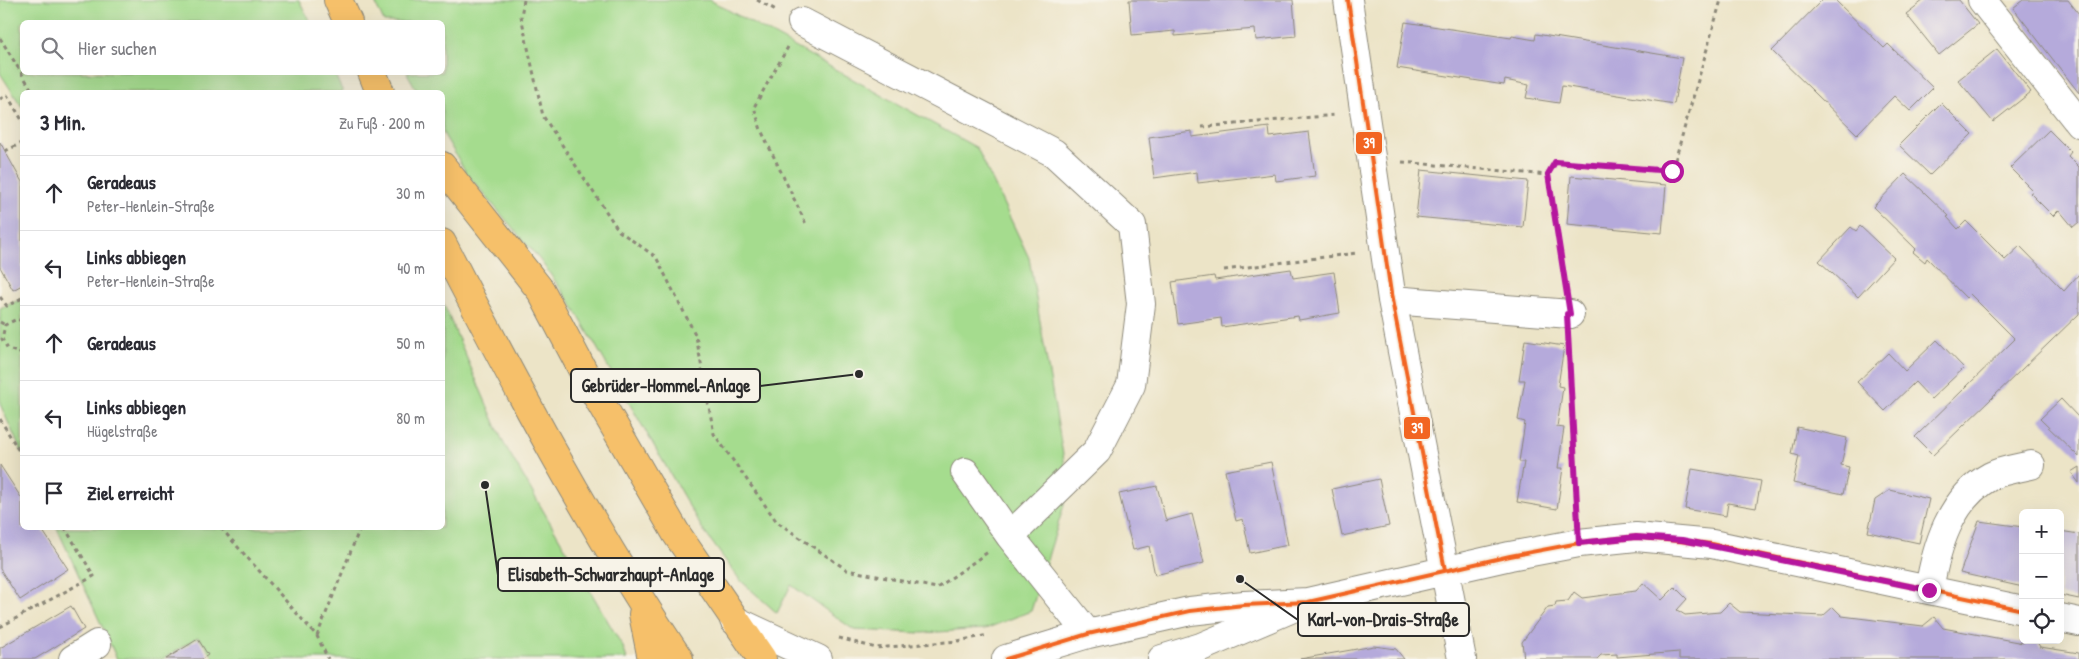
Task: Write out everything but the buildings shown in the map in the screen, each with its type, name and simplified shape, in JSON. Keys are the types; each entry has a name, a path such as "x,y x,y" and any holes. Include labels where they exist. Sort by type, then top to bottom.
{"main road":[{"path":"338,0 347,20"},
{"path":"445,170 540,291 591,386 676,532 762,659"},
{"path":"445,249 578,498 641,602 679,659"},
{"path":"641,602 652,659"}],"street":[{"path":"1348,0 1392,300 1462,659"},
{"path":"1982,0 2079,123"},
{"path":"802,22 1054,153 1132,225 1141,304 1131,385 1097,451 1010,536"},
{"path":"1392,300 1569,314"},
{"path":"1929,590 1933,564 1958,504 1991,476 2031,465"},
{"path":"965,472 1010,536 1088,634"},
{"path":"1006,659 1088,634 1190,611 1244,605 1308,602 1445,570 1579,543 1636,537 1682,540 2019,609"},
{"path":"1162,659 1201,647 1308,602"},
{"path":"2064,619 2079,622"},
{"path":"734,620 824,647"},
{"path":"73,659 97,644"}],"path":[{"path":"524,0 521,16 543,116 619,231 656,257 696,336 714,434 777,522 847,570 937,588 1010,536"},
{"path":"1579,543 1569,314 1548,174 1555,162 1672,171 1721,0"},
{"path":"802,22 754,107 761,130 806,224"},
{"path":"0,38 20,71"},
{"path":"23,75 32,90"},
{"path":"0,99 7,95 20,117"},
{"path":"1202,127 1364,112"},
{"path":"5,151 20,144"},
{"path":"1371,159 1548,174"},
{"path":"1224,270 1384,250"},
{"path":"0,297 7,306 20,299"},
{"path":"20,320 17,319 6,325 2,339 8,349 20,353"},
{"path":"0,322 6,325"},
{"path":"0,418 20,453"},
{"path":"0,627 94,576 66,530"},
{"path":"223,530 317,636 328,659"},
{"path":"317,636 359,530"},
{"path":"824,647 876,648 958,641 994,634"}],"green space":[{"path":"0,0 299,0 309,20 20,20 20,75 335,75 342,90 20,90 20,104 0,73"},
{"path":"374,0 710,0 977,148 1029,258 1069,489 1031,611 985,629 922,633 854,630 791,585 777,613 740,580 703,530 571,303 540,260 467,174 445,136 445,90 417,90 408,75 445,75 445,20 383,20"},
{"path":"20,300 20,449 0,404 0,308"},
{"path":"445,308 503,442 623,647 627,659 215,659 198,637 163,659 117,659 58,530 445,530"}],"transit line":[{"name":"39","path":"1348,0 1392,300 1445,570"},
{"name":"39","path":"1006,659 1088,634 1190,611 1244,605 1308,602 1510,556 1579,543 1636,537 1712,544 2019,609"}],"place":[{"name":"Gebrüder-Hommel-Anlage","path":"859,374"},
{"name":"Elisabeth-Schwarzhaupt-Anlage","path":"485,485"},
{"name":"Karl-von-Drais-Straße","path":"1240,579"}],"route":[{"path":"1672,171 1555,162 1548,174 1570,314 1567,314 1579,543 1612,538 1636,537 1712,544 1929,590"}]}
